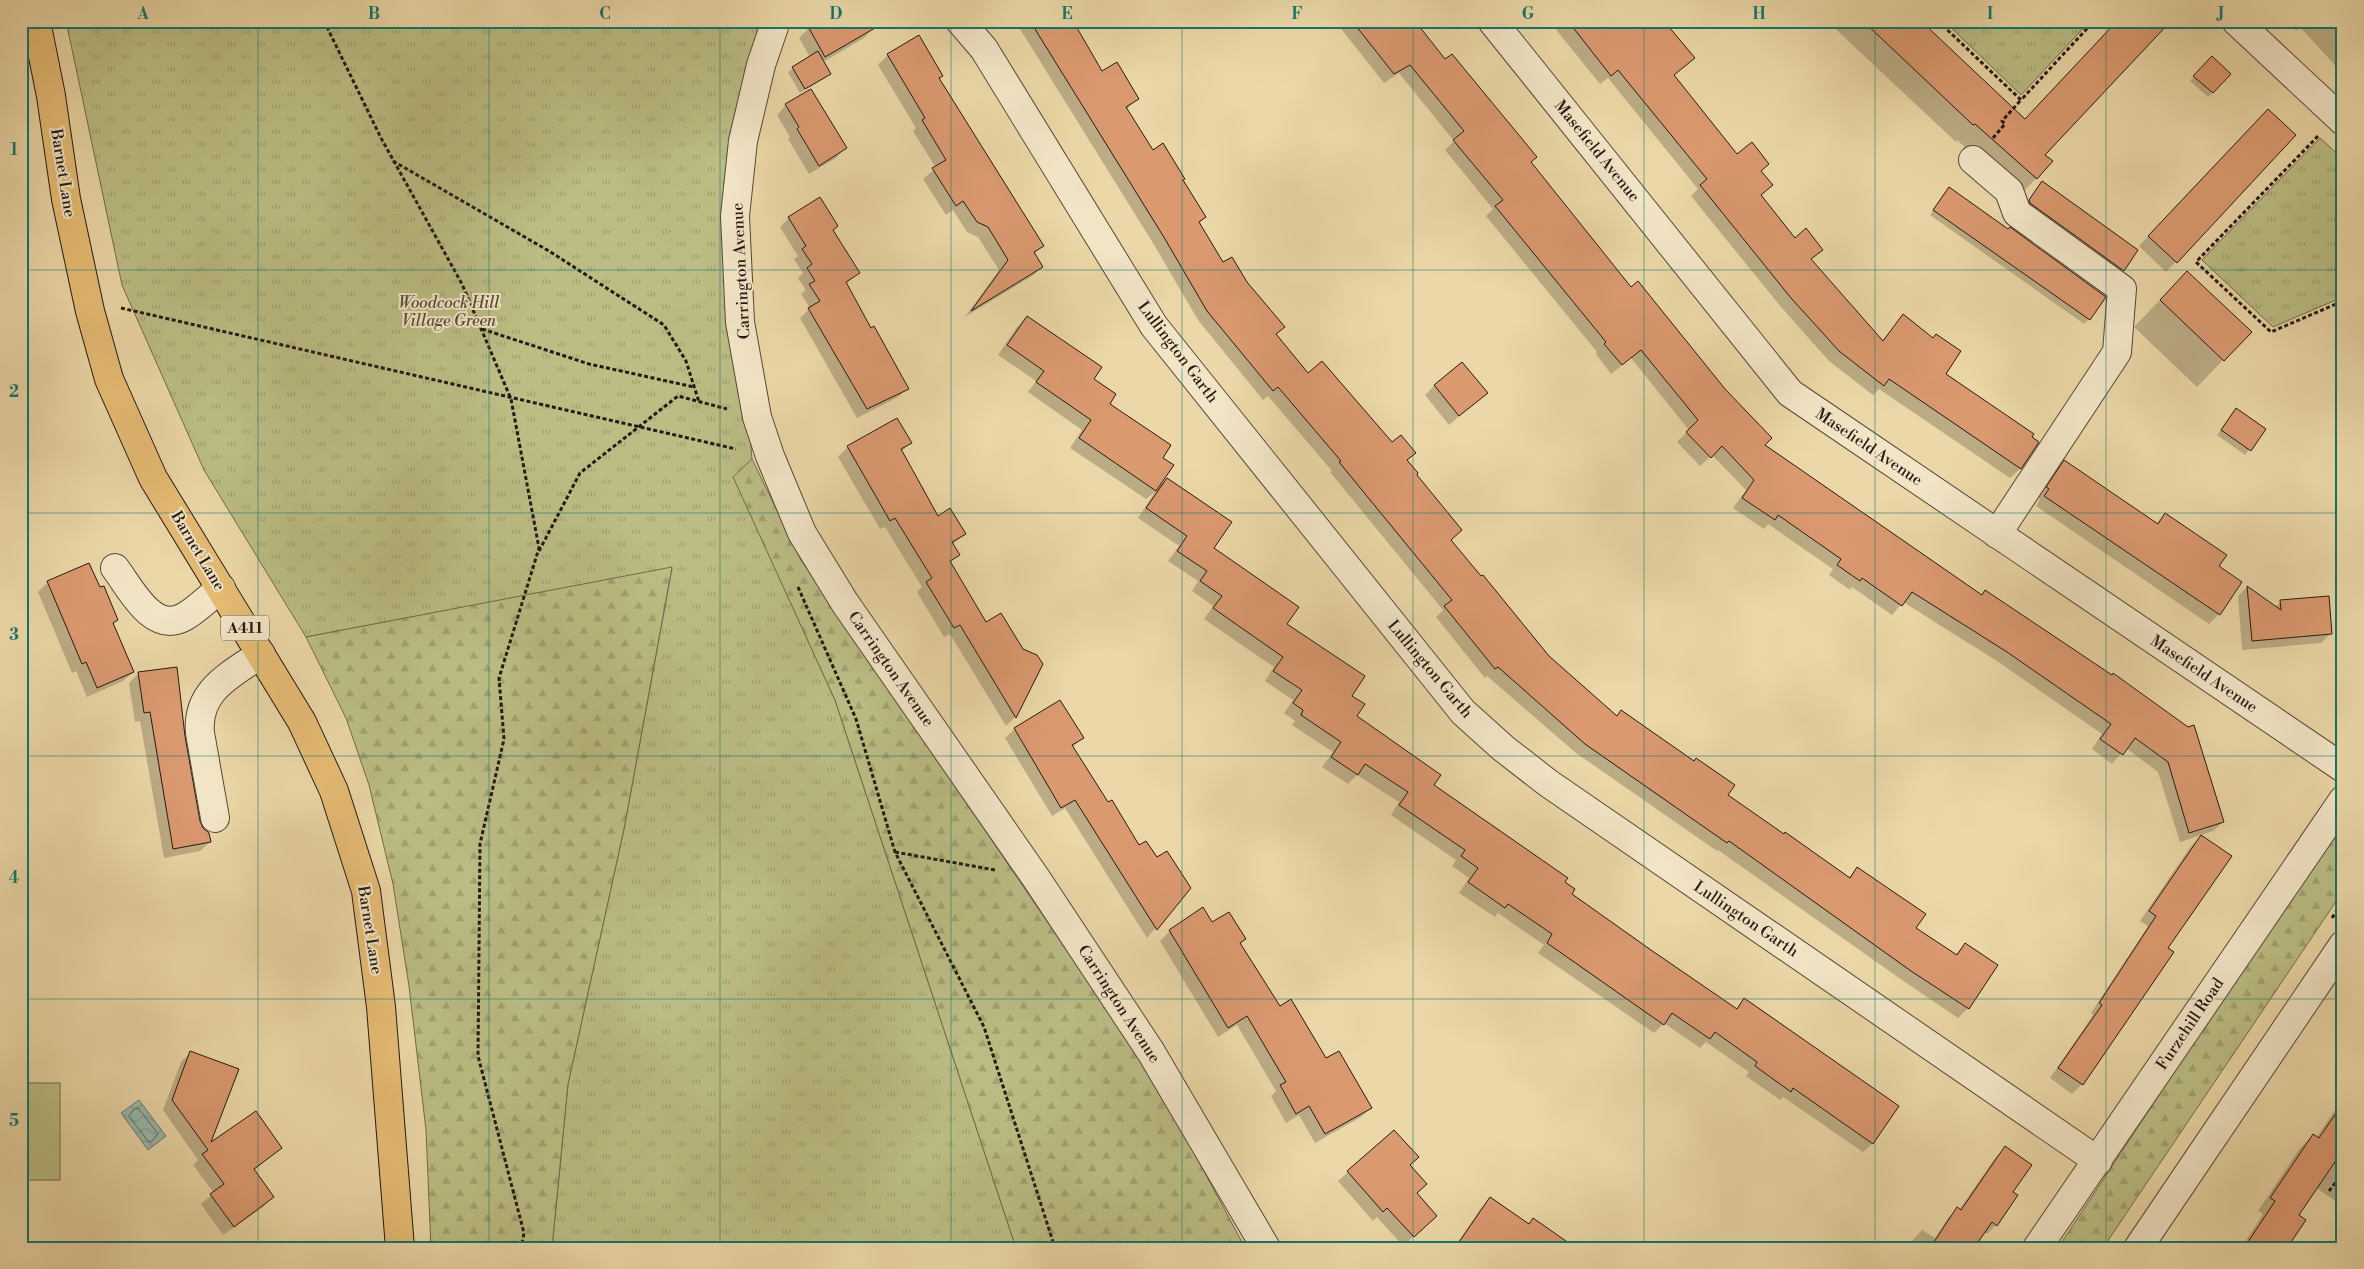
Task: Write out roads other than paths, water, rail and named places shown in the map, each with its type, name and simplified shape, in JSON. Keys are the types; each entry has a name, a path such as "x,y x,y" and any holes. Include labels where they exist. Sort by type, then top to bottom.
{"main road":[{"name":"Barnet Lane","path":"36,21 51,96 66,199 90,311 109,379 153,478 302,722 334,792 366,891 381,1007 400,1248"}],"street":[{"name":"Carrington Avenue","path":"776,21 761,65 743,141 735,216 740,322 757,417 770,456 802,533 845,603 1036,878 1152,1052 1266,1248"},
{"name":"Lullington Garth","path":"960,21 984,49 1154,326 1463,712 1503,748 1548,783 2098,1161"},
{"name":"Masefield Avenue","path":"1492,21 1790,393 2343,768"},
{"path":"2236,21 2340,119"},
{"path":"1973,160 2009,192 2017,213 2122,289 2117,352 1997,534"},
{"path":"115,568 150,614 171,621 184,617 221,588"},
{"path":"215,818 200,733 199,720 202,707 209,693 261,654"},
{"name":"Furzehill Road","path":"2037,1248 2343,800"},
{"path":"2138,1248 2343,945"}],"water":[{"path":"139,1100 166,1136 148,1150 121,1113"}],"park label":[{"name":"Woodcock Hill Village Green","path":"449,312"}]}
